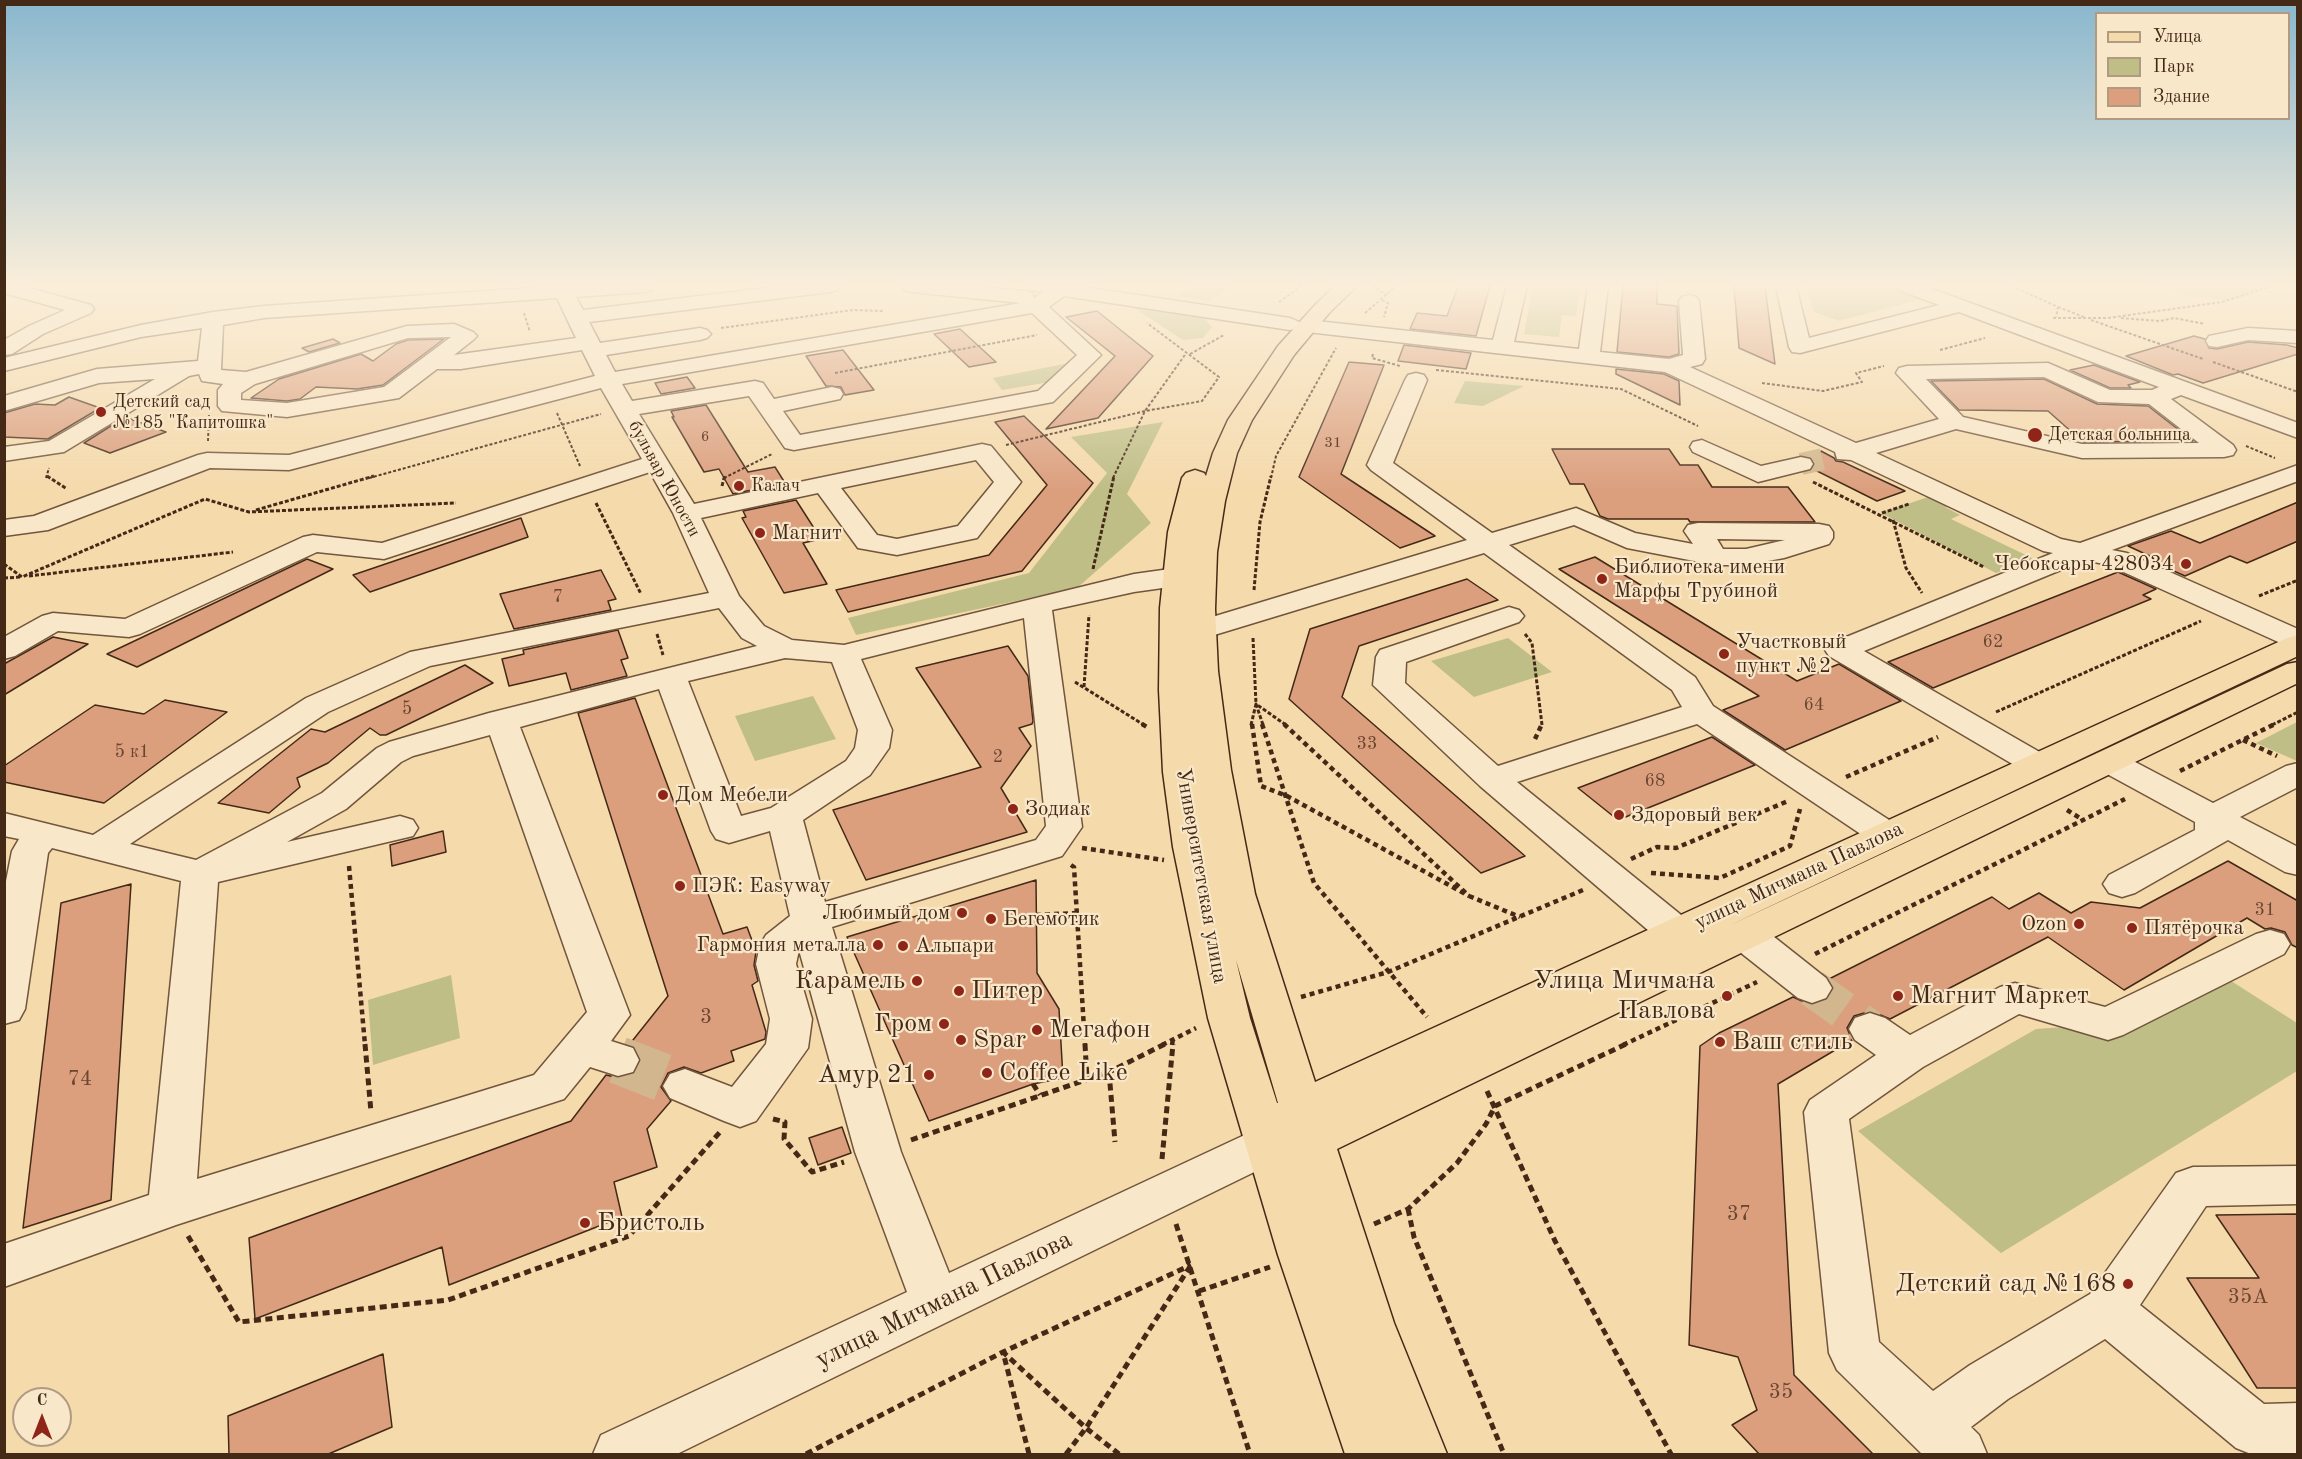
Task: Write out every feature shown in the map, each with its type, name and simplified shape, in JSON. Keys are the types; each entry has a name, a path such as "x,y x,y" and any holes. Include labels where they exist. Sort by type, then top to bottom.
{"main road":[{"name":"Университетская улица","path":"1284,354 1245,411 1225,453 1212,501 1203,552 1188,605 1175,690 1180,760 1191,847 1229,1018 1293,1131 1366,1312 1420,1455"},
{"name":"Университетская улица","path":"1188,605 1202,671 1214,770 1236,894 1372,1455"},
{"name":"улица Мичмана Павлова","path":"1690,944 1745,935 2038,765 2093,754 2298,644"},
{"name":"улица Мичмана Павлова","path":"1293,1131 2093,754 2298,671"}],"street":[{"path":"5,360 32,354"},
{"path":"4,454 55,447 197,368 201,354"},
{"path":"332,354 247,379 229,390 230,406 287,410 391,393 442,354"},
{"path":"432,362 461,362 525,354"},
{"name":"бульвар Юности","path":"595,354 686,513 726,598 753,632 785,649"},
{"path":"4,528 39,525 207,460 289,464 547,394 741,354"},
{"path":"625,409 755,388 794,443 1045,397 1089,354"},
{"path":"1568,354 1670,366 1843,454 2053,545 2116,559 2298,640"},
{"path":"1670,366 1694,359 1694,354"},
{"path":"2090,354 2298,431"},
{"path":"4,404 97,376 197,368 210,376 247,379"},
{"path":"2154,397 2224,450 2082,451 1951,417 1907,373 2048,370 2106,397 2154,397 2180,388"},
{"path":"1421,375 1380,465 1684,684 1701,712 1901,844"},
{"path":"768,407 833,384"},
{"path":"1843,454 1951,417 2030,417 2082,451"},
{"path":"1703,438 1758,474 1792,466"},
{"path":"686,513 717,507 824,484 982,451 1008,482 967,532 897,547 868,542 824,484"},
{"path":"4,650 53,622 129,628 314,543 384,551 656,462"},
{"path":"2038,765 1840,650 2083,551 2298,472"},
{"path":"200,874 334,801 389,755 401,749 501,720 785,649 844,654 1134,583 1188,605 1252,615 1576,516 1627,540 1715,557"},
{"path":"98,848 317,705 421,660 726,598"},
{"path":"685,1086 740,1109 787,1048 791,1019 776,964 780,945 810,920 1048,848 1064,827 1037,605"},
{"path":"1509,616 1391,657 1389,686 1506,774 1690,944"},
{"path":"670,676 729,831 784,816 858,768 872,748 875,730 844,654"},
{"path":"1506,774 1701,712"},
{"path":"4,1266 171,1207 549,1087 599,1054 609,1015 501,720"},
{"path":"2093,754 2213,826 2298,882"},
{"path":"2122,884 2213,826 2288,765"},
{"path":"784,816 810,920 878,1152 936,1304"},
{"path":"4,824 200,874 400,828"},
{"path":"2213,826 2298,863"},
{"path":"4,1009 30,852 43,834"},
{"path":"171,1207 200,874"},
{"path":"1745,935 1799,978"},
{"path":"2270,944 2108,1024 2015,998 1908,1055 1826,1112 1855,1353 1945,1440 1989,1382 2108,1310 2193,1187 2298,1185"},
{"path":"1870,1029 1908,1055"},
{"name":"улица Мичмана Павлова","path":"620,1455 1293,1131"},
{"path":"2108,1310 2255,1430 2298,1429"}],"path":[{"path":"833,384 960,354"},
{"path":"1092,574 1115,470 1145,411 1188,354"},
{"path":"982,451 1145,411 1202,401 1219,377 1190,354"},
{"path":"1332,354 1276,456 1260,522 1252,615 1256,704 1251,726 1262,786 1287,796 1469,896 1520,917"},
{"path":"2189,354 2298,392"},
{"path":"1754,382 1823,391 1862,382 1856,373 1889,364"},
{"path":"1421,375 1622,389 1703,438"},
{"path":"249,512 562,423 625,409"},
{"path":"717,507 724,478 794,443"},
{"path":"55,447 46,478 93,504"},
{"path":"1792,466 2010,580"},
{"path":"22,577 205,500 249,512 459,503"},
{"path":"540,500 596,503"},
{"path":"1893,519 1906,568 1921,592"},
{"path":"4,578 244,551"},
{"path":"4,564 22,577"},
{"path":"2257,597 2298,580"},
{"path":"1084,687 1089,610"},
{"path":"1506,774 1542,724 1532,643 1509,616"},
{"path":"1987,716 2204,620"},
{"path":"1044,663 1147,726 1149,737"},
{"path":"1256,704 1314,883 1431,1021"},
{"path":"1256,704 1277,717 1469,896"},
{"path":"2169,777 2298,712"},
{"path":"1839,780 1940,737"},
{"path":"2242,740 2288,765"},
{"path":"1368,1227 1408,1209 1457,1163 1486,1124 1495,1106 1799,978 2134,794"},
{"path":"1630,864 1632,856 1657,848 1676,848 1793,799"},
{"path":"1639,872 1720,878 1790,846 1801,805"},
{"path":"347,841 374,1143"},
{"path":"1048,848 1075,847 1167,861 1165,850"},
{"path":"1048,848 1074,867 1087,1079"},
{"path":"1289,1000 1388,972 1592,886"},
{"path":"1036,915 1076,913"},
{"path":"1194,1017 1196,1028"},
{"path":"171,1207 239,1322 448,1300 629,1236 740,1109 785,1122 784,1139 812,1172 878,1152 1109,1071 1204,1025"},
{"path":"1161,1172 1173,1039"},
{"path":"1109,1071 1115,1143"},
{"path":"1482,1083 1495,1106 1555,1241 1671,1455"},
{"path":"1033,1084 1040,1095"},
{"path":"1408,1209 1414,1237 1483,1410 1504,1455"},
{"path":"1172,1213 1191,1265 1250,1455"},
{"path":"1199,1291 1279,1264"},
{"path":"806,1455 1003,1352 1191,1265"},
{"path":"1066,1455 1086,1428 1191,1265"},
{"path":"1003,1352 1119,1455"},
{"path":"1003,1352 1029,1455"}],"green space":[{"path":"1064,364 1069,372 1056,381 1002,390 993,378"},
{"path":"1465,381 1524,386 1483,406 1454,403"},
{"path":"1163,422 1127,494 1151,523 1077,588 856,635 848,618 1029,573 1107,473 1071,437"},
{"path":"1937,494 1957,503 1945,507 1960,515 1951,519 2034,559 1996,573 1881,513"},
{"path":"1508,638 1552,672 1474,697 1431,661"},
{"path":"813,696 836,739 755,761 735,716"},
{"path":"2297,722 2297,761 2256,743"},
{"path":"2217,972 2297,1023 2297,1071 2001,1253 1858,1131 2036,1029 2108,1024"},
{"path":"451,975 460,1038 373,1065 368,1000"}],"building":[{"path":"361,354 373,361 382,354 424,354 383,385 357,389 316,387 300,399 287,401 251,398 279,379"},
{"path":"846,354 874,390 845,395 841,387 826,386 806,356"},
{"path":"955,354 987,354 996,362 969,367"},
{"path":"1113,354 1153,356 1098,418 1046,429 1115,356"},
{"path":"1401,354 1471,354 1466,369 1398,361"},
{"path":"1639,354 1679,354 1669,357"},
{"path":"1753,354 1774,354 1775,364"},
{"path":"2133,354 2298,354 2203,383 2178,374 2173,375 2126,356"},
{"path":"1349,362 1384,365 1341,474 1435,536 1400,548 1299,477"},
{"path":"2094,365 2140,382 2128,385 2131,388 2110,388 2070,370"},
{"path":"1616,369 1664,374 1679,381 1680,405 1616,374"},
{"path":"687,377 695,388 661,394 655,383"},
{"path":"2044,379 2097,404 2148,406 2193,441 2083,442 2048,411 1959,410 1931,381"},
{"path":"69,397 100,408 48,439 4,437 4,413 35,404 55,405"},
{"path":"706,405 748,472 775,467 785,483 733,494 719,469 704,472 672,417 674,417 671,411"},
{"path":"1024,416 1093,483 1022,571 848,612 836,590 989,555 1047,485 995,422"},
{"path":"125,417 166,432 110,453 84,443"},
{"path":"1552,449 1669,449 1680,465 1698,465 1712,487 1788,487 1815,522 1690,522 1688,519 1608,519 1600,516 1584,484 1570,484"},
{"path":"1821,451 1836,461 1843,462 1905,491 1877,501 1813,469"},
{"path":"796,500 821,539 803,543 827,584 784,593 742,518 746,517 743,511"},
{"path":"2298,502 2298,541 2247,563 2230,556 2185,576 2149,560 2154,558 2128,546 2171,531 2200,543"},
{"path":"521,518 528,537 370,592 353,575"},
{"path":"1595,557 1797,681 1839,664 1901,701 1785,750 1723,710 1759,696 1559,569"},
{"path":"307,559 333,569 137,667 107,654"},
{"path":"601,570 616,599 608,601 611,610 514,629 500,594"},
{"path":"2118,572 2156,589 2143,595 2151,599 1933,688 1888,662"},
{"path":"1467,579 1498,600 1359,646 1342,697 1525,856 1481,873 1289,699 1310,629"},
{"path":"618,630 628,658 621,660 627,676 571,690 566,673 509,686 502,659 524,654 523,650"},
{"path":"53,637 88,644 4,695 4,664"},
{"path":"1008,646 1028,676 1033,721 1032,724 1019,728 1031,746 1001,788 1027,832 866,880 833,810 981,767 916,668"},
{"path":"465,665 493,683 386,735 380,735 370,728 328,763 297,778 300,787 269,813 218,803 311,729 325,732"},
{"path":"635,698 723,934 747,927 756,951 754,965 758,981 752,985 766,1032 765,1039 731,1051 734,1061 701,1073 684,1067 668,1073 661,1087 671,1101 647,1129 657,1167 614,1182 622,1217 449,1285 442,1247 255,1319 249,1238 571,1121 606,1075 619,1078 635,1073 641,1059 635,1047 629,1045 668,996 578,713"},
{"path":"165,700 227,712 104,803 4,782 4,766 95,705 144,714"},
{"path":"1712,737 1755,765 1618,820 1578,788"},
{"path":"443,831 446,852 392,866 390,845"},
{"path":"2228,861 2298,901 2298,948 2292,945 2285,932 2271,928 2265,929 2247,918 2124,990 2048,937 1890,1019 1871,1011 1854,1016 1847,1028 1852,1040 1778,1084 1794,1375 1874,1455 1760,1455 1732,1425 1757,1410 1738,1357 1689,1345 1700,1046 1719,1033 1793,997 1811,1005 1827,1000 1834,989 1829,979 1992,897 2009,909 2039,893 2071,913 2091,902 2140,908"},
{"name":"Питер","path":"1036,880 1037,973 1059,1009 1063,1078 1033,1084 929,1121 847,937"},
{"path":"131,884 111,1200 23,1228 61,903"},
{"path":"842,1127 851,1153 818,1165 809,1138"},
{"path":"2298,1214 2298,1388 2257,1388 2187,1278 2259,1278 2216,1215"},
{"path":"383,1354 392,1427 326,1455 229,1455 228,1416"}],"tunnel":[{"path":"1801,464 1832,457"},
{"path":"1812,988 1870,1029"},
{"path":"618,1060 685,1086"}],"place":[{"name":"Детский сад №185 \"Капитошка\"","path":"101,412"},
{"name":"Детская больница","path":"2035,435"},
{"name":"Калач","path":"739,486"},
{"name":"Магнит","path":"760,533"},
{"name":"Чебоксары 428034","path":"2186,564"},
{"name":"Библиотека имени Марфы Трубиной","path":"1602,579"},
{"name":"Участковый пункт №2","path":"1724,654"},
{"name":"Дом Мебели","path":"663,795"},
{"name":"Зодиак","path":"1013,809"},
{"name":"Здоровый век","path":"1619,815"},
{"name":"ПЭК: Easyway","path":"680,886"},
{"name":"Любимый дом","path":"962,913"},
{"name":"Бегемотик","path":"991,919"},
{"name":"Ozon","path":"2079,924"},
{"name":"Пятёрочка","path":"2132,928"},
{"name":"Гармония металла","path":"878,945"},
{"name":"Альпари","path":"903,946"},
{"name":"Карамель","path":"917,981"},
{"name":"Питер","path":"959,991"},
{"name":"Улица Мичмана Павлова","path":"1727,996"},
{"name":"Магнит Маркет","path":"1898,996"},
{"name":"Гром","path":"944,1024"},
{"name":"Мегафон","path":"1037,1030"},
{"name":"Spar","path":"961,1040"},
{"name":"Ваш стиль","path":"1720,1042"},
{"name":"Coffee Like","path":"987,1073"},
{"name":"Амур 21","path":"929,1075"},
{"name":"Бристоль","path":"585,1223"},
{"name":"Детский сад №168","path":"2128,1284"}]}
